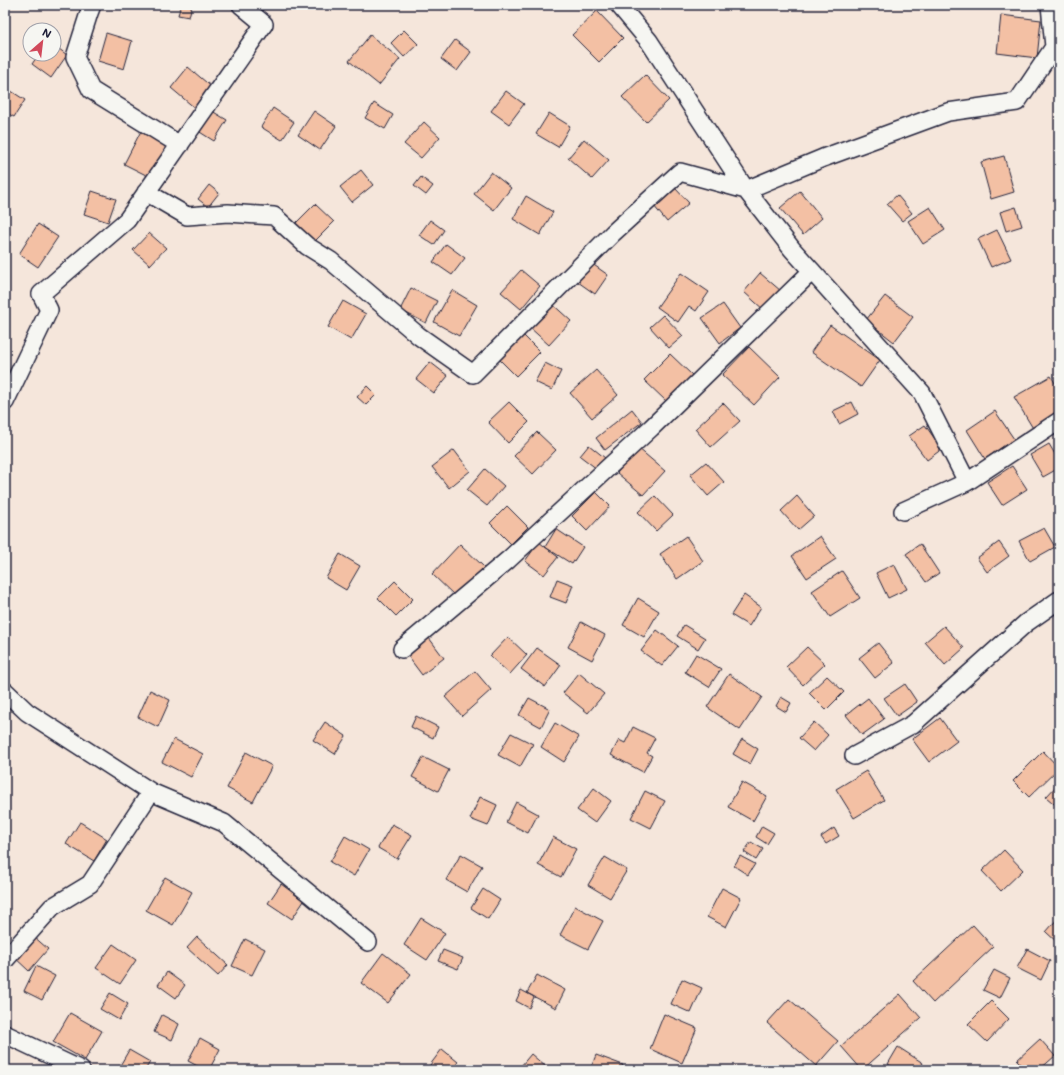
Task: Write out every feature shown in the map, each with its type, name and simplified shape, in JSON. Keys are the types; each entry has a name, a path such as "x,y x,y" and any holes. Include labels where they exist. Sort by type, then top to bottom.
{"street":[{"path":"92,5 75,57 90,90 180,145"},
{"path":"5,402 49,310 42,294 127,220 264,24 241,5"},
{"path":"619,5 649,41 746,190 792,249 922,393 967,482"},
{"path":"146,192 187,216 228,213 274,216 307,246 331,261 419,336 473,374 613,233 680,172 746,190 823,158 948,112 1018,102 1054,47 1050,5"},
{"path":"402,649 508,560 651,428 812,271"},
{"path":"903,511 967,482 1059,421"},
{"path":"854,756 913,724 1026,623 1059,600"},
{"path":"5,690 27,712 151,792 224,823 368,942"},
{"path":"5,960 52,908 90,884 151,792"},
{"path":"5,1034 81,1070"}],"building":[{"path":"181,5 192,5 189,17 178,15"},
{"path":"597,11 623,38 599,62 572,35"},
{"path":"1001,15 1041,20 1037,58 997,53"},
{"path":"404,30 418,44 404,57 391,43"},
{"path":"106,33 132,41 124,69 98,61"},
{"path":"370,35 400,59 379,85 349,61"},
{"path":"455,40 471,52 457,71 441,59"},
{"path":"62,51 67,55 51,78 32,64 33,62 62,62"},
{"path":"188,67 213,88 196,109 171,88"},
{"path":"645,75 669,100 646,122 622,97"},
{"path":"8,89 25,100 14,117 5,112 5,94"},
{"path":"506,91 524,104 509,124 491,111"},
{"path":"374,103 393,115 385,129 365,118"},
{"path":"207,108 227,120 214,141 195,129"},
{"path":"273,108 294,122 282,140 261,127"},
{"path":"314,111 336,126 320,150 298,135"},
{"path":"549,113 570,126 558,147 536,134"},
{"path":"424,122 440,137 421,158 404,144"},
{"path":"142,129 168,142 150,177 124,164"},
{"path":"584,139 609,160 592,179 568,158"},
{"path":"1004,156 1014,192 991,199 981,162"},
{"path":"361,170 373,185 352,202 340,187"},
{"path":"491,172 511,188 494,210 474,194"},
{"path":"421,177 433,186 426,195 414,186"},
{"path":"209,185 219,193 208,207 198,199"},
{"path":"675,188 689,203 667,222 654,206"},
{"path":"92,191 116,199 108,222 84,214"},
{"path":"800,191 822,218 803,235 780,208"},
{"path":"897,195 912,213 902,221 887,204"},
{"path":"526,196 553,212 540,235 513,219"},
{"path":"315,204 334,222 312,244 294,225"},
{"path":"930,207 945,230 923,244 908,221"},
{"path":"1016,207 1022,226 1006,231 1000,212"},
{"path":"430,220 444,230 434,245 419,235"},
{"path":"38,224 58,237 38,267 19,254"},
{"path":"997,230 1011,259 991,267 978,239"},
{"path":"149,233 166,248 150,265 133,250"},
{"path":"446,244 465,258 452,275 433,262"},
{"path":"591,263 608,275 595,294 578,282"},
{"path":"521,270 540,286 521,309 501,292"},
{"path":"681,273 709,292 696,311 689,306 678,322 657,307"},
{"path":"760,273 781,291 765,311 744,292"},
{"path":"411,288 437,301 426,323 400,310"},
{"path":"452,290 477,305 459,336 434,322"},
{"path":"885,296 913,317 894,342 866,320"},
{"path":"343,301 366,314 351,340 328,327"},
{"path":"549,301 571,321 549,345 527,325"},
{"path":"723,304 740,328 720,343 702,318"},
{"path":"663,315 683,336 669,348 650,327"},
{"path":"830,325 880,360 861,387 811,352"},
{"path":"519,331 540,352 516,376 495,355"},
{"path":"749,347 780,377 754,405 722,375"},
{"path":"670,354 692,375 667,402 644,380"},
{"path":"430,362 448,376 434,393 416,379"},
{"path":"545,363 561,371 552,390 535,382"},
{"path":"596,370 618,395 592,418 570,393"},
{"path":"1051,376 1059,390 1059,416 1034,430 1014,397"},
{"path":"367,386 376,395 366,405 357,397"},
{"path":"509,402 529,422 508,443 488,422"},
{"path":"852,402 858,414 839,424 833,411"},
{"path":"723,403 740,421 711,447 695,429"},
{"path":"632,409 642,422 605,450 596,438"},
{"path":"995,411 1014,439 985,459 967,430"},
{"path":"925,425 942,449 927,460 909,436"},
{"path":"537,432 556,450 533,474 514,456"},
{"path":"1049,444 1059,461 1059,468 1043,477 1030,455"},
{"path":"589,445 605,458 597,469 580,456"},
{"path":"638,448 665,471 643,495 617,473"},
{"path":"454,450 470,471 449,488 432,467"},
{"path":"706,462 724,482 708,496 690,475"},
{"path":"1012,466 1027,489 1002,505 987,482"},
{"path":"485,469 504,486 487,506 467,490"},
{"path":"596,492 610,506 587,531 572,516"},
{"path":"655,496 673,515 656,531 638,512"},
{"path":"797,496 814,516 798,530 781,511"},
{"path":"507,506 528,527 511,544 490,523"},
{"path":"1044,528 1055,547 1030,561 1019,541"},
{"path":"556,529 583,547 572,564 545,547"},
{"path":"686,536 703,561 677,579 660,554"},
{"path":"820,536 836,559 807,578 792,556"},
{"path":"539,542 558,557 544,575 525,561"},
{"path":"999,542 1009,556 987,572 977,558"},
{"path":"460,544 484,567 455,596 432,574"},
{"path":"920,544 939,573 926,582 906,554"},
{"path":"340,554 360,566 346,590 326,578"},
{"path":"894,564 907,589 888,598 876,573"},
{"path":"842,571 860,598 830,617 812,591"},
{"path":"557,579 573,585 566,603 550,597"},
{"path":"395,581 413,599 396,616 378,598"},
{"path":"744,595 761,607 749,626 731,615"},
{"path":"638,598 659,611 644,637 623,625"},
{"path":"581,622 605,635 592,660 568,647"},
{"path":"684,625 705,638 698,649 677,636"},
{"path":"944,626 964,648 945,665 925,642"},
{"path":"657,630 678,646 662,666 641,651"},
{"path":"508,637 527,655 510,674 490,656"},
{"path":"429,638 444,658 422,675 407,655"},
{"path":"878,643 894,663 875,678 859,658"},
{"path":"807,647 825,664 803,685 786,667"},
{"path":"537,648 561,665 545,687 521,669"},
{"path":"696,654 721,669 709,687 685,672"},
{"path":"475,671 491,690 462,716 445,697"},
{"path":"579,673 604,694 588,713 563,693"},
{"path":"729,674 762,697 740,730 707,707"},
{"path":"827,676 844,692 826,710 809,693"},
{"path":"905,684 917,702 897,716 884,698"},
{"path":"150,690 170,700 158,727 138,717"},
{"path":"781,697 791,703 786,712 776,706"},
{"path":"529,698 550,709 541,727 519,715"},
{"path":"868,698 884,719 862,735 846,715"},
{"path":"416,716 438,727 433,738 411,727"},
{"path":"940,718 957,741 929,762 912,739"},
{"path":"325,722 346,736 335,754 313,740"},
{"path":"814,722 828,735 814,751 799,738"},
{"path":"555,723 579,737 564,762 541,747"},
{"path":"633,727 655,738 647,753 652,756 643,772 611,755 619,740 625,743"},
{"path":"511,733 533,744 520,767 498,755"},
{"path":"174,739 203,754 191,777 162,762"},
{"path":"742,739 758,749 750,764 733,754"},
{"path":"1043,751 1059,768 1029,797 1013,781"},
{"path":"246,752 272,766 253,802 227,788"},
{"path":"423,757 449,770 438,791 412,777"},
{"path":"866,771 884,800 854,818 836,789"},
{"path":"742,782 767,796 753,821 728,807"},
{"path":"1059,783 1059,808 1046,797"},
{"path":"594,788 611,801 595,823 577,810"},
{"path":"645,791 665,801 651,828 631,818"},
{"path":"480,797 497,805 488,826 470,819"},
{"path":"516,802 538,814 528,833 506,822"},
{"path":"80,822 107,839 94,861 66,844"},
{"path":"392,824 412,835 397,859 378,848"},
{"path":"762,826 774,833 767,844 756,837"},
{"path":"834,828 839,836 826,844 821,837"},
{"path":"345,836 369,850 354,876 330,862"},
{"path":"553,837 576,849 561,877 538,865"},
{"path":"751,842 763,849 756,860 744,852"},
{"path":"1004,850 1023,870 1001,891 982,871"},
{"path":"461,854 482,866 467,892 446,880"},
{"path":"740,856 755,864 748,875 734,866"},
{"path":"605,857 627,870 610,898 588,885"},
{"path":"165,877 192,892 173,925 146,910"},
{"path":"281,884 304,901 292,919 268,903"},
{"path":"722,888 741,898 726,927 707,917"},
{"path":"483,889 500,900 488,919 471,908"},
{"path":"575,906 603,921 588,949 560,935"},
{"path":"1059,917 1059,944 1046,932"},
{"path":"421,918 445,933 427,960 404,945"},
{"path":"973,925 993,947 933,1003 913,981"},
{"path":"32,935 48,949 29,971 13,956"},
{"path":"197,937 228,965 218,976 187,948"},
{"path":"245,939 265,949 252,975 232,966"},
{"path":"113,944 136,960 120,984 96,968"},
{"path":"1027,949 1050,961 1041,980 1017,968"},
{"path":"443,950 463,958 458,969 438,961"},
{"path":"383,953 411,974 388,1003 361,983"},
{"path":"36,966 55,976 42,1000 24,991"},
{"path":"994,970 1010,978 1000,998 983,990"},
{"path":"167,972 185,985 176,998 158,985"},
{"path":"537,975 565,990 556,1008 527,993"},
{"path":"682,979 702,988 691,1013 671,1004"},
{"path":"521,990 534,997 529,1008 516,1001"},
{"path":"110,993 128,1004 119,1020 100,1009"},
{"path":"900,994 921,1018 862,1070 841,1046"},
{"path":"789,999 838,1041 816,1066 767,1023"},
{"path":"991,1001 1009,1019 987,1042 968,1024"},
{"path":"70,1013 102,1031 85,1060 53,1042"},
{"path":"664,1014 697,1028 682,1063 650,1049"},
{"path":"162,1015 179,1024 172,1040 154,1032"},
{"path":"200,1038 220,1049 209,1070 205,1070 188,1061"},
{"path":"1040,1039 1055,1056 1039,1070 1027,1070 1017,1060"},
{"path":"898,1047 923,1063 919,1070 897,1070 888,1064"},
{"path":"442,1049 458,1062 452,1070 428,1070 427,1069"},
{"path":"129,1050 150,1062 145,1070 118,1069"},
{"path":"531,1054 546,1067 543,1070 526,1070 521,1066"},
{"path":"596,1055 623,1065 621,1070 590,1070"}]}
